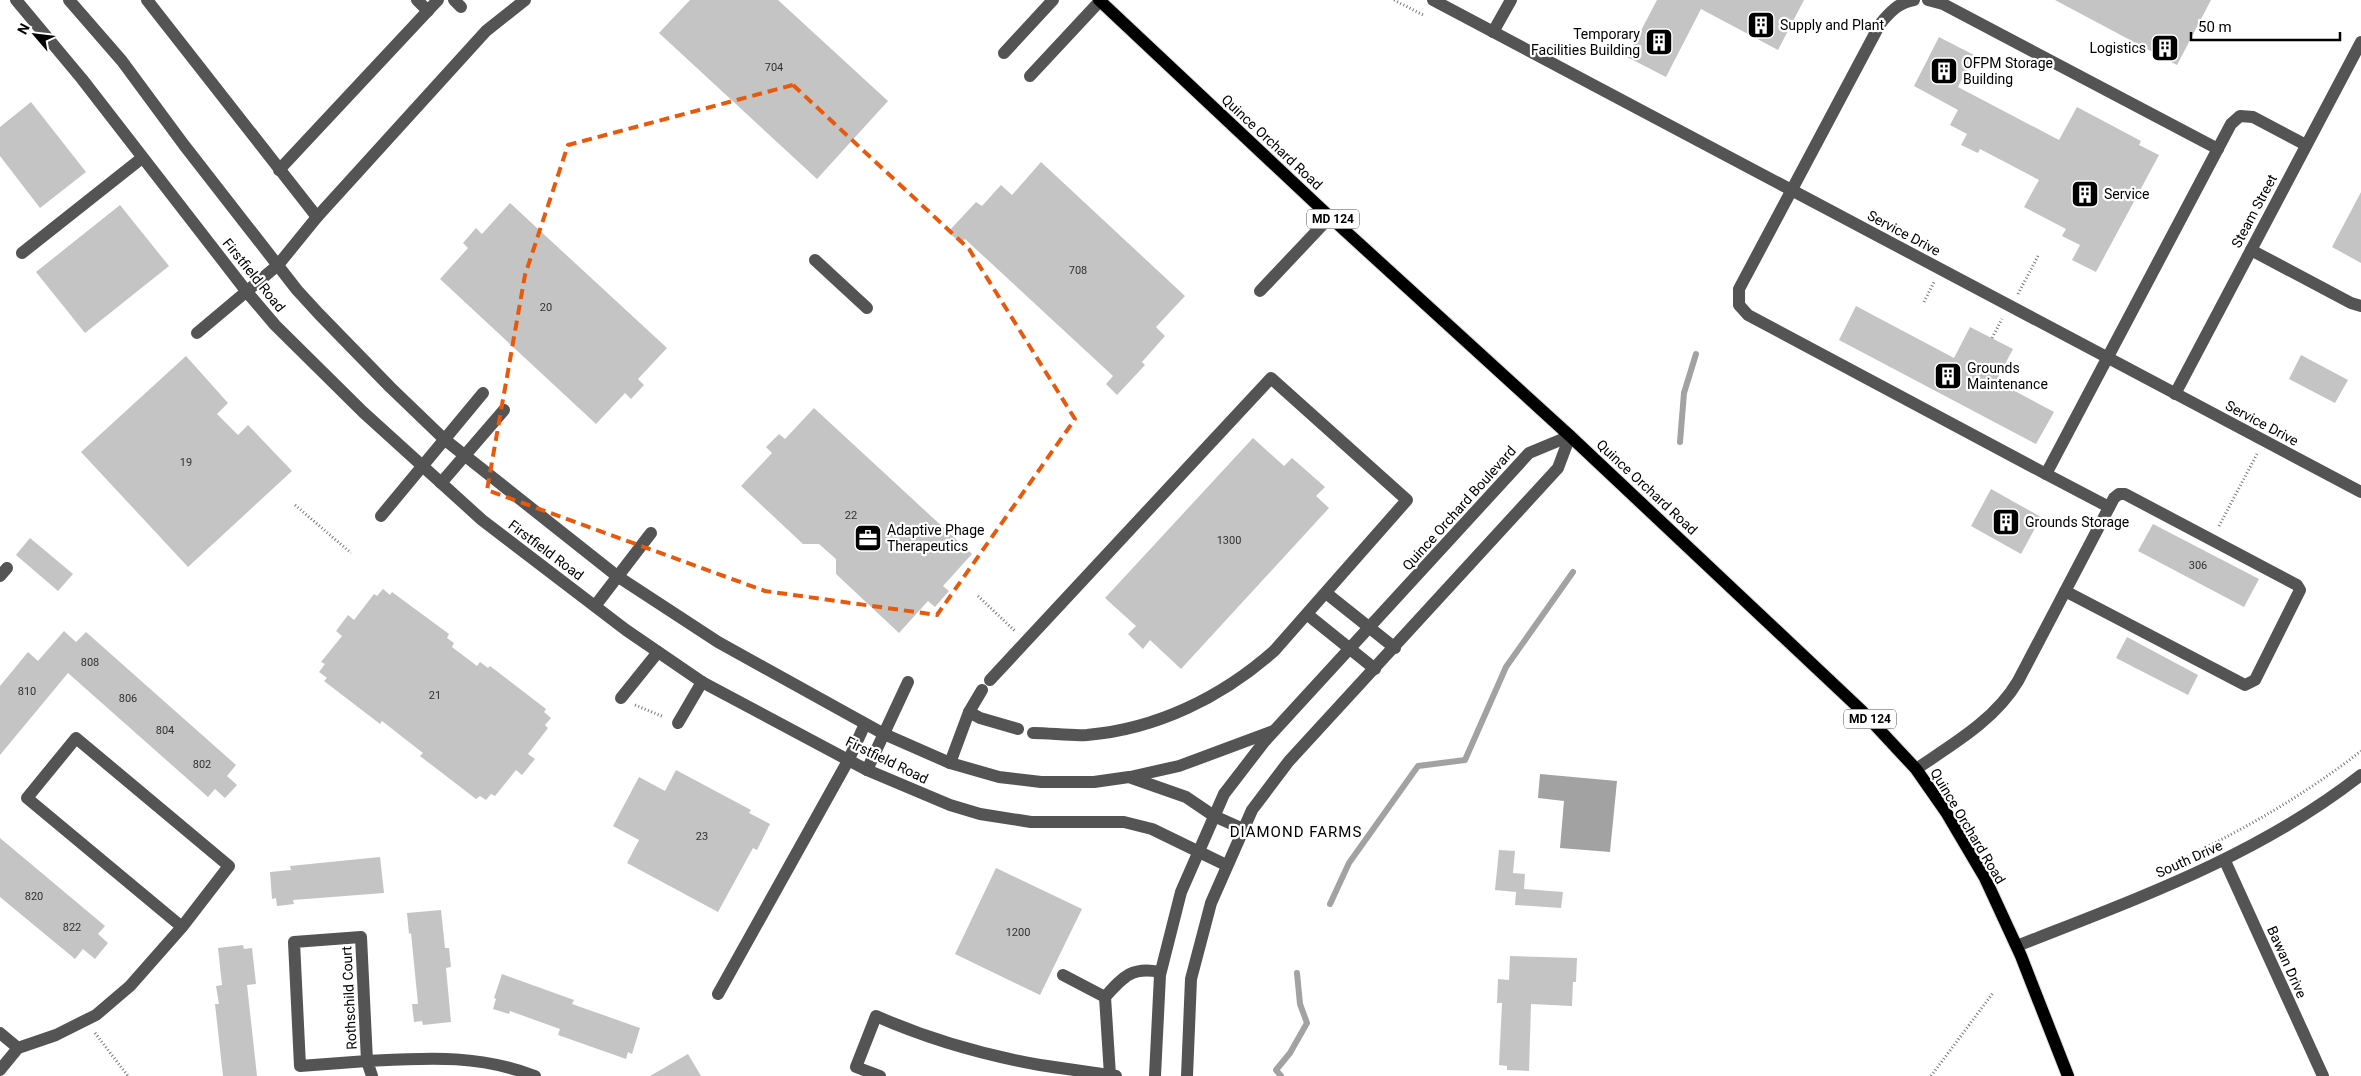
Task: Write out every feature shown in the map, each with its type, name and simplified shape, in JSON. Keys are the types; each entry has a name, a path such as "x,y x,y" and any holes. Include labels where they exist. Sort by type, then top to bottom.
{"main road":[{"name":"Quince Orchard Road","path":"1099,0 1330,217 1570,436 1861,710 1916,769 1946,812 1985,878 2017,946 2068,1076"}],"street":[{"name":"Firstfield Road","path":"16,0 82,79 247,292 282,332 422,466 482,520 658,652 702,682 867,770 919,793 980,814 1031,822 1124,822 1152,829 1226,865"},
{"name":"Firstfield Road","path":"69,0 122,60 184,145 297,290 319,314 444,439 617,576 718,642 884,734 950,763 999,777 1041,782 1094,782 1128,777 1186,798 1214,816 1243,829"},
{"path":"147,0 317,217"},
{"path":"417,0 428,11"},
{"path":"279,170 438,0"},
{"path":"197,332 278,265 317,217 486,31 526,0"},
{"path":"1004,53 1053,0"},
{"path":"1030,76 1099,0"},
{"name":"Service Drive","path":"1432,0 2361,492"},
{"path":"1493,32 1510,0"},
{"path":"1914,0 1907,1 1891,11 1880,24 1740,289 1738,297 1742,310 2109,507"},
{"path":"1928,0 1943,4 2218,149"},
{"name":"Steam Street","path":"2175,394 2361,42"},
{"path":"2046,474 2231,124 2240,116 2246,115 2306,145"},
{"path":"22,253 142,158"},
{"path":"1260,291 1330,217"},
{"path":"2250,250 2351,303 2361,306"},
{"path":"815,260 867,308"},
{"path":"990,680 1271,378 1407,500 1308,615 1253,670 1199,703 1161,718 1086,735 1033,732"},
{"path":"382,516 483,393"},
{"path":"441,483 504,410"},
{"path":"1186,1076 1191,980 1211,903 1226,865 1252,810 1289,761 1395,648 1558,468 1570,436"},
{"name":"Quince Orchard Boulevard","path":"1155,1076 1160,972 1181,892 1224,794 1275,730 1529,453 1570,436"},
{"path":"1916,769 1958,740 2004,703 2116,495 2122,493 2297,585 2300,590 2255,680 2248,685 2241,684 2065,591"},
{"path":"595,606 651,533"},
{"path":"1326,593 1395,648"},
{"path":"1308,615 1375,669"},
{"path":"620,698 658,652"},
{"path":"678,723 702,682"},
{"path":"867,770 908,682"},
{"path":"950,763 968,712 982,690"},
{"path":"968,712 991,722 1018,729"},
{"path":"718,994 849,759 865,724"},
{"path":"1128,777 1186,763 1275,730"},
{"path":"0,1070 18,1048 56,1035 96,1015 130,986 182,927 229,866 76,738 27,798 182,927"},
{"name":"South Drive","path":"2017,946 2183,880 2225,861 2294,822 2361,775"},
{"name":"Bawan Drive","path":"2225,861 2323,1076"},
{"name":"Rothschild Court","path":"361,937 367,1061 300,1066 294,942 361,937"},
{"path":"880,1076 856,1067 876,1016 913,1032 1039,1065 1113,1075 1106,997 1126,975 1146,969 1160,972"},
{"path":"1063,975 1106,997"},
{"path":"0,1033 18,1048"},
{"path":"372,1076 367,1061 429,1058 481,1060 535,1076"}],"path":[{"path":"2017,295 2038,256"},
{"path":"1924,302 1941,270"},
{"path":"1992,338 2005,314"},
{"path":"2211,540 2264,441"},
{"path":"295,505 351,553"},
{"path":"978,596 1026,642"},
{"path":"620,698 678,723"},
{"path":"2184,858 2274,810 2332,773 2361,751"},
{"path":"1931,1076 1993,993"},
{"path":"86,1020 128,1076"}],"highlighted area":[{"path":"793,85 969,249 1075,419 937,615 765,591 487,490 525,275 568,145"}],"shaded area":[{"path":"1540,774 1617,781 1610,852 1560,848 1564,801 1538,798"}],"building":[{"path":"690,0 778,0 888,101 817,179 659,33"},
{"path":"1657,0 1804,0 1778,50 1701,9 1666,77 1627,57"},
{"name":"Logistics","path":"2055,0 2211,0 2177,65"},
{"name":"Service","path":"1939,37 1974,55 1958,87 2059,140 2077,107 2141,141 2139,145 2159,155 2096,272 2072,260 2080,245 2062,236 2066,229 2024,207 2039,180 1980,149 1978,153 1961,145 1967,134 1950,125 1958,110 1914,86"},
{"path":"31,102 86,172 40,208 0,156 0,127"},
{"path":"1041,162 1185,296 1156,327 1165,336 1142,362 1145,365 1117,395 1106,384 1113,376 965,239 961,243 948,232 976,202 982,206 1001,185 1012,195"},
{"path":"2361,192 2361,263 2332,247"},
{"path":"510,203 667,348 638,379 644,385 631,399 625,393 596,424 440,279 468,248 463,243 476,228 482,234"},
{"path":"120,205 169,266 85,333 36,272"},
{"name":"Grounds Maintenance","path":"1856,306 1954,358 1970,327 2013,349 1996,381 2054,412 2036,444 1839,340"},
{"path":"2301,355 2348,380 2335,403 2289,379"},
{"path":"186,356 228,403 217,414 238,435 248,425 292,471 188,567 81,452"},
{"path":"814,408 972,554 943,586 949,591 935,607 928,601 899,633 836,574 836,559 819,544 803,544 741,486 772,453 766,447 779,434 785,439"},
{"path":"1253,438 1284,466 1292,458 1325,487 1316,496 1329,508 1181,669 1150,640 1143,649 1128,634 1136,626 1105,598"},
{"name":"Grounds Storage","path":"1991,489 2041,517 2021,554 1971,526"},
{"path":"2153,524 2259,579 2244,607 2138,551"},
{"path":"30,538 73,574 58,591 16,555"},
{"path":"383,589 390,595 392,592 449,634 447,638 454,643 452,647 477,666 480,662 488,668 490,666 546,709 544,712 551,718 545,725 548,728 528,754 535,759 522,775 516,770 495,796 491,794 486,800 480,796 476,799 420,756 423,753 382,721 380,724 324,681 327,678 319,672 325,664 321,662 342,636 336,631 348,615 354,620 374,594 377,596"},
{"path":"64,631 76,642 86,632 236,765 227,776 237,785 225,798 215,789 208,797 68,673 0,755 0,686 28,652 38,661"},
{"path":"2127,637 2198,675 2188,695 2116,658"},
{"path":"676,770 751,810 749,813 770,824 757,850 753,848 718,912 627,863 639,840 613,826 639,777 665,791"},
{"path":"0,838 105,926 98,934 108,943 95,959 83,949 75,959 0,897"},
{"path":"1499,850 1515,851 1513,873 1525,874 1524,889 1563,892 1561,908 1515,905 1516,892 1495,890"},
{"path":"380,857 384,893 293,900 294,904 277,906 276,898 272,899 270,872 291,870 290,866"},
{"path":"996,868 1082,909 1040,995 955,954"},
{"path":"441,910 445,948 449,948 451,967 446,968 451,1022 423,1025 422,1021 414,1022 412,1004 418,1004 411,933 409,934 407,913"},
{"path":"243,945 244,949 252,948 256,984 247,985 257,1076 223,1076 215,1004 219,1004 216,986 222,985 218,948"},
{"path":"1510,956 1577,958 1572,1006 1531,1004 1529,1071 1507,1070 1507,1066 1499,1065 1502,1003 1497,1003 1498,979 1509,980"},
{"path":"502,974 574,1000 572,1004 640,1028 632,1054 628,1052 626,1059 558,1035 560,1029 510,1011 509,1014 493,1009 496,999 494,998"},
{"path":"688,1054 701,1076 650,1076"}],"waterway":[{"path":"1680,442 1684,393 1696,354"},
{"path":"1330,904 1349,863 1418,766 1465,760 1506,667 1573,572"},
{"path":"1281,1076 1276,1070 1290,1053 1307,1023 1300,1004 1297,973"}],"place":[{"name":"Supply and Plant","path":"1761,25"},
{"name":"Temporary Facilities Building","path":"1659,42"},
{"name":"Logistics","path":"2165,48"},
{"name":"OFPM Storage Building","path":"1944,71"},
{"name":"Service","path":"2085,194"},
{"name":"Grounds Maintenance","path":"1948,376"},
{"name":"Grounds Storage","path":"2006,522"},
{"name":"Adaptive Phage Therapeutics","path":"868,538"}],"district":[{"name":"DIAMOND FARMS","path":"1296,832"}]}
